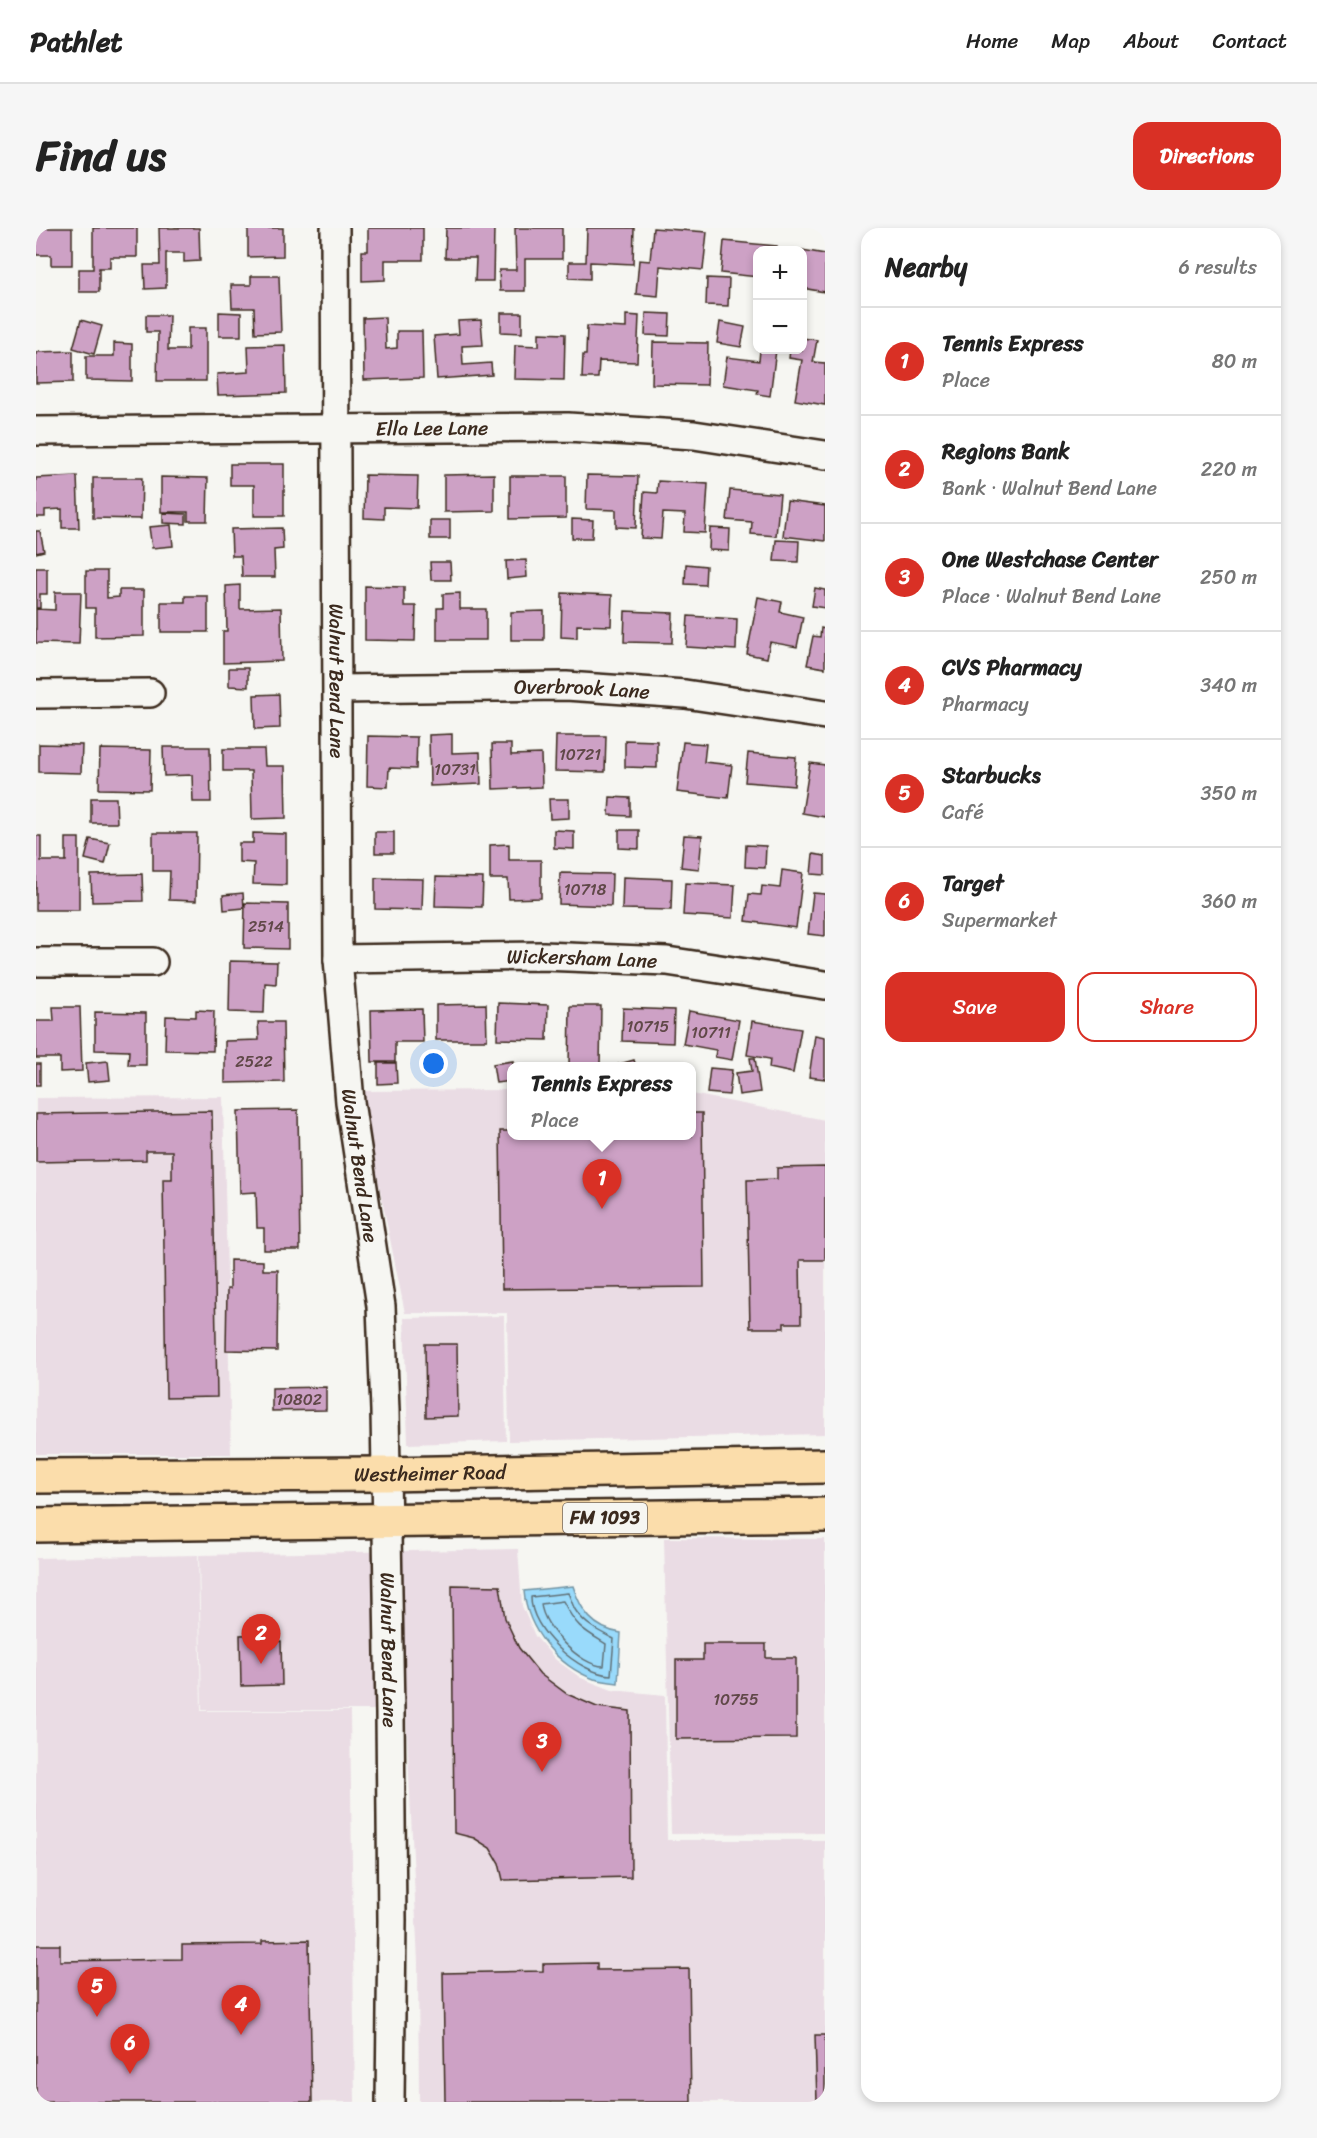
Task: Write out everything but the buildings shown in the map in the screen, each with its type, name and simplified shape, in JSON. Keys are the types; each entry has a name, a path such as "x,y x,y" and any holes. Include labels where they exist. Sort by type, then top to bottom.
{"main road":[{"name":"Westheimer Road","path":"36,1476 385,1474 825,1466"},
{"path":"36,1497 59,1494 114,1475"},
{"path":"737,1516 825,1495"},
{"name":"FM 1093","path":"36,1525 825,1515"}],"street":[{"name":"Walnut Bend Lane","path":"334,228 338,959 350,1102 381,1306 390,1714 392,1920 390,2102"},
{"name":"Ella Lee Lane","path":"36,431 568,427 694,435 825,455"},
{"name":"Overbrook Lane","path":"338,689 566,686 685,694 825,715"},
{"path":"36,694 150,693"},
{"name":"Wickersham Lane","path":"338,959 543,956 668,961 825,985"},
{"path":"36,962 153,962"}],"shaded area":[{"path":"507,1090 507,1140 696,1140 696,1095 825,1120 825,1434 509,1441 507,1313 405,1313 360,1091"},
{"path":"223,1097 231,1454 36,1454 36,1098"},
{"path":"504,1316 506,1441 408,1444 404,1318"},
{"path":"664,1538 825,1539 825,1833 671,1834"},
{"path":"518,1549 522,1606 535,1636 556,1660 581,1678 612,1690 665,1695 667,1840 825,1840 825,2102 419,2102 418,1963 406,1710 202,1710 199,1555"},
{"path":"198,1555 201,1711 350,1711 355,2102 36,2102 36,1558"}],"water":[{"path":"573,1586 584,1611 596,1623 611,1631 621,1633 618,1683 594,1679 568,1665 547,1645 531,1619 524,1591"}],"place":[{"name":"Tennis Express","path":"602,1209"},
{"name":"Regions Bank","path":"261,1664"},
{"name":"One Westchase Center","path":"542,1772"},
{"name":"Starbucks","path":"97,2017"},
{"name":"CVS Pharmacy","path":"241,2035"},
{"name":"Target","path":"130,2074"}]}
